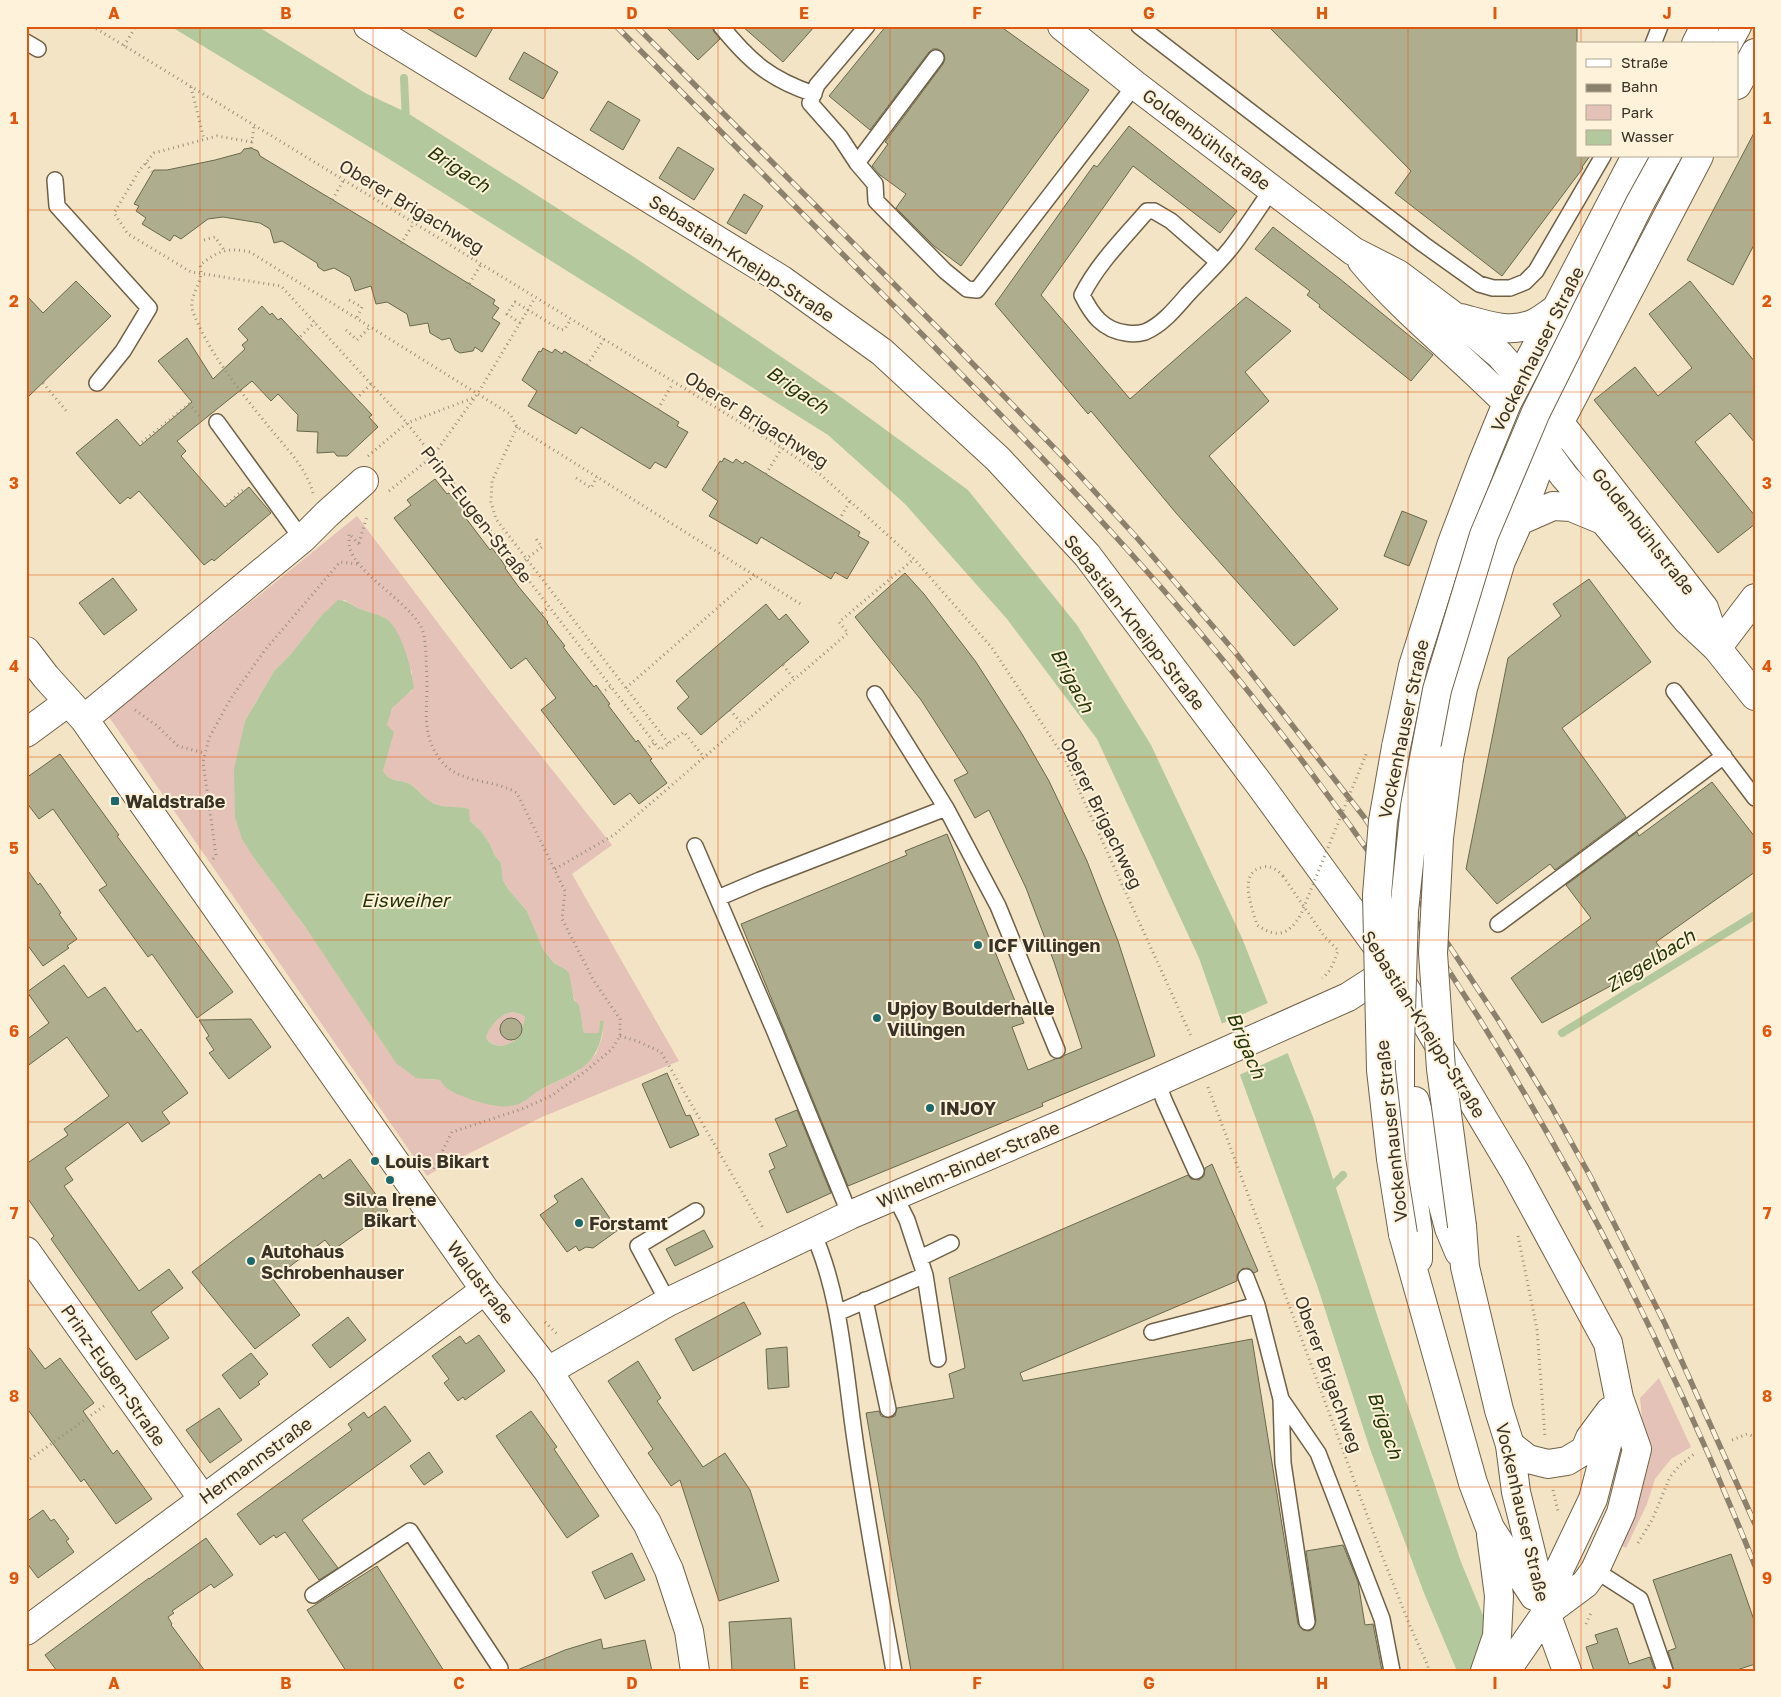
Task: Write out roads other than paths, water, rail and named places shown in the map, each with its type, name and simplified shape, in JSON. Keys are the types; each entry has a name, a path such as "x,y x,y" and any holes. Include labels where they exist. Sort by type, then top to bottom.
{"street":[{"name":"Sebastian-Kneipp-Straße","path":"368,26 782,280 882,352 998,458 1087,555 1260,785 1393,968 1515,1172 1608,1343 1619,1398 1637,1450 1621,1513 1595,1570 1585,1584 1546,1614"},
{"name":"Goldenbühlstraße","path":"1062,26 1135,85 1353,251 1398,274 1455,317 1500,355 1520,378"},
{"path":"1697,42 1705,26"},
{"path":"1729,42 1737,26"},
{"path":"1738,83 1755,53"},
{"name":"Vockenhauser Straße","path":"1410,1233 1391,1159 1381,1070 1377,895 1383,822 1412,666 1452,543 1507,403 1635,158"},
{"name":"Vockenhauser Straße","path":"1546,1614 1490,1528 1464,1449 1418,1284 1410,1233 1400,1105 1404,911 1414,816 1437,690 1484,535 1536,412 1640,203 1665,158"},
{"name":"Vockenhauser Straße","path":"1456,1227 1441,1069 1433,953 1439,838 1449,758 1462,688 1501,561 1519,521 1545,450 1698,158"},
{"name":"Goldenbühlstraße","path":"1353,251 1385,289 1480,375 1507,403"},
{"path":"1455,317 1492,327 1513,329 1532,325 1556,309"},
{"name":"Goldenbühlstraße","path":"1558,422 1704,608 1718,648"},
{"name":"Goldenbühlstraße","path":"1545,450 1564,476 1687,620 1718,648 1755,696"},
{"path":"26,733 114,694 302,539 327,514 372,477"},
{"path":"1519,521 1553,506 1571,506 1605,522"},
{"path":"1718,648 1755,598"},
{"name":"Waldstraße","path":"26,651 46,677 76,710 485,1290 548,1371 647,1524 670,1570 688,1631 695,1671"},
{"name":"Wilhelm-Binder-Straße","path":"548,1371 668,1302 850,1214 895,1196 1073,1109 1157,1081 1348,997 1393,968"},
{"name":"Vockenhauser Straße","path":"1400,1047 1456,1227 1499,1410 1510,1445 1516,1492 1546,1614"},
{"name":"Prinz-Eugen-Straße","path":"26,1252 203,1499"},
{"name":"Hermannstraße","path":"26,1631 485,1290"},
{"name":"Sebastian-Kneipp-Straße","path":"1546,1614 1560,1568 1593,1499 1619,1398"},
{"path":"1510,1445 1528,1459 1548,1464 1567,1460 1585,1450 1590,1438 1619,1398"},
{"path":"1486,1671 1497,1636 1500,1596 1490,1528"},
{"path":"1513,1662 1546,1614"},
{"path":"1546,1614 1567,1671"}],"lane":[{"path":"721,26 760,68 790,86 814,94"},
{"path":"867,26 817,85 810,103 840,137 857,163 875,184 876,201 945,271 967,289 977,290 1135,85"},
{"path":"1139,26 1423,244 1479,284 1494,288 1510,288 1525,282 1536,271 1602,158"},
{"path":"1654,42 1660,26"},
{"path":"857,163 936,58"},
{"path":"55,180 57,206 150,308 123,351 96,383"},
{"path":"1218,262 1171,221 1154,211 1146,211 1108,255 1088,283 1082,295 1090,310 1107,328 1115,332 1134,334 1144,332 1170,314 1231,248 1272,189"},
{"path":"217,422 302,539"},
{"path":"1674,690 1755,798"},
{"path":"875,694 946,808 998,906 1057,1050"},
{"path":"1498,924 1724,756"},
{"path":"718,898 946,808"},
{"path":"694,846 775,1032 850,1214"},
{"path":"1157,1081 1196,1171"},
{"path":"895,1196 907,1220 925,1275 938,1359"},
{"path":"668,1302 638,1246 696,1211"},
{"path":"813,1233 822,1256 837,1313 869,1537 894,1671"},
{"path":"920,1258 951,1243"},
{"path":"837,1313 925,1275"},
{"path":"1246,1277 1257,1305 1281,1399 1283,1463 1307,1622"},
{"path":"865,1300 888,1409"},
{"path":"1152,1332 1257,1305"},
{"path":"1281,1399 1318,1453 1382,1619 1392,1671"},
{"path":"313,1595 410,1531 500,1668 499,1671"},
{"path":"1595,1570 1640,1599 1665,1671"}],"water":[{"name":"Brigach","path":"170,26 257,26 367,94 406,112 634,257 845,400 968,490 1077,625 1151,745 1242,938 1313,1117 1380,1324 1461,1562 1506,1671 1457,1671 1424,1593 1370,1449 1317,1285 1199,958 1097,739 1007,619 905,504 828,435 389,159"},
{"name":"Eisweiher","path":"338,600 341,600 360,609 380,615 391,623 396,630 405,650 414,688 392,708 387,725 394,732 383,771 389,778 410,784 434,803 442,806 469,809 470,821 481,831 501,863 503,880 508,889 527,911 543,949 554,963 569,973 574,1000 579,1005 584,1033 599,1033 600,1021 604,1021 601,1037 592,1059 576,1072 540,1090 519,1104 504,1107 472,1100 449,1090 440,1080 416,1078 396,1063 306,928 242,839 235,817 234,769 245,721 274,671 291,654 321,616","holes":["512,1012 525,1017 520,1033 515,1040 501,1046 492,1044 486,1037 499,1019"]}],"waterway":[{"path":"404,78 406,121"},
{"name":"Ziegelbach","path":"1562,1033 1755,915"},
{"name":"Ziegelbach","path":"1329,1189 1343,1175"}],"railway":[{"path":"616,26 992,405 1072,490 1189,620 1308,768 1385,874 1457,983 1526,1095 1590,1210 1649,1326 1704,1445 1755,1566"},
{"path":"636,26 942,332 1064,458 1138,539 1235,652 1364,817 1499,1021 1551,1106 1589,1174 1665,1324 1755,1524"}],"place":[{"name":"Waldstraße","path":"115,801"},
{"name":"ICF Villingen","path":"978,945"},
{"name":"Upjoy Boulderhalle Villingen","path":"877,1018"},
{"name":"INJOY","path":"930,1108"},
{"name":"Louis Bikart","path":"375,1161"},
{"name":"Silva Irene Bikart","path":"390,1180"},
{"name":"Forstamt","path":"579,1223"},
{"name":"Autohaus Schrobenhauser","path":"251,1261"}]}
